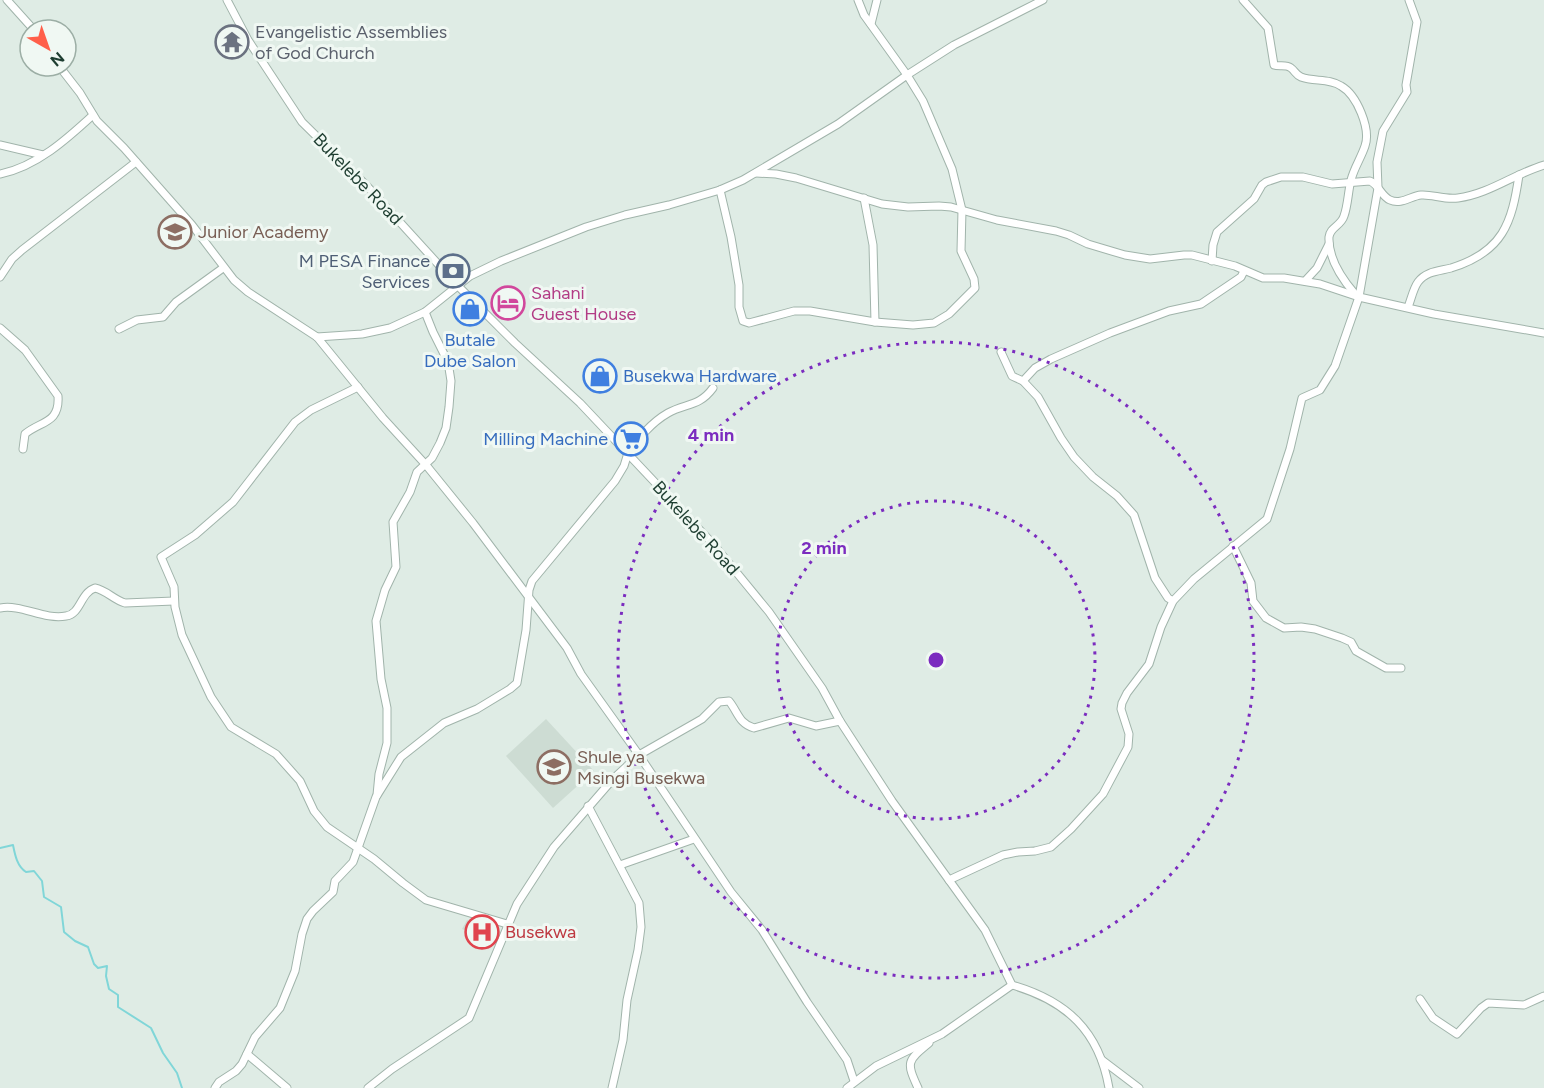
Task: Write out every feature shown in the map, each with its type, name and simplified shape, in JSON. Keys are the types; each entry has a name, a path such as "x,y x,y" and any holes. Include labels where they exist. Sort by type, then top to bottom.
{"street":[{"path":"8,0 24,18"},
{"path":"17,9 18,0"},
{"name":"Bukelebe Road","path":"228,0 248,40 302,122 367,186 458,286 580,403 629,454 714,545 769,612 822,688 840,722 892,801 985,930 1012,985"},
{"path":"720,190 738,275 738,307 743,321 767,319 794,311 810,311 875,322 913,325 934,323 949,314 972,294 975,283 961,251 962,210 952,169 927,108 907,75 862,12 858,0"},
{"path":"871,24 878,0"},
{"path":"317,337 341,337 377,332 397,325 425,312 470,276 488,266 569,233 625,214 669,205 720,190 756,173 838,124 954,45 1043,0"},
{"path":"1243,0 1268,28 1274,65 1289,67 1302,77 1330,81 1342,86 1354,96 1363,120 1366,140 1350,181 1344,217 1341,223 1330,230 1329,244 1343,280 1358,297"},
{"path":"949,880 1003,855 1051,847 1103,794 1128,747 1130,734 1121,709 1122,703 1149,664 1161,627 1173,601 1194,579 1260,526 1270,514 1290,449 1300,404 1305,396 1320,390 1328,380 1335,366 1358,297 1378,188 1377,162 1383,131 1407,92 1407,78 1417,22 1409,0"},
{"path":"68,78 93,115 192,225 224,268 248,292 317,337 473,523 567,648 581,674 639,755 694,839 731,892 762,930 847,1060 851,1085 897,1054 932,1039 1012,985 1033,991 1058,1003 1083,1025 1102,1060 1109,1088"},
{"path":"0,174 16,170 43,155 69,137 93,115"},
{"path":"0,145 43,155"},
{"path":"0,277 12,259 22,250 136,162"},
{"path":"1212,261 1217,232 1254,199 1262,185 1281,177 1303,177 1332,184 1370,181 1383,195 1393,201 1402,201 1423,195 1437,198 1459,198 1484,192 1544,165"},
{"path":"756,173 796,178 894,206 939,206 962,210 997,220 1063,233 1088,244 1125,255 1150,259 1184,255 1244,270 1263,278 1284,278 1331,286 1358,297 1544,333"},
{"path":"1408,307 1416,285 1424,276 1473,259 1500,237 1510,222 1514,210 1519,175"},
{"path":"864,198 873,245 875,322"},
{"path":"1305,281 1317,268 1329,244"},
{"path":"119,329 137,320 163,317 176,302 224,268"},
{"path":"1023,381 1035,368 1051,358 1169,311 1201,304 1241,276 1244,270"},
{"path":"215,1088 219,1082 236,1071 255,1037 269,1022 285,998 295,971 307,919 333,892 335,881 353,862 376,798 387,743 387,708 381,679 376,621 385,590 396,567 393,522 417,472 436,452 446,428 451,381 446,356 425,312"},
{"path":"0,328 25,350 58,396 58,405 51,418 25,434 23,449"},
{"path":"1001,352 1012,376 1023,381 1042,403 1074,457 1134,515 1155,578 1168,598 1173,601"},
{"path":"358,387 311,410 295,422 233,502 195,535 161,557 174,587 174,602 182,635 204,684 227,722 234,730 276,754 300,781 320,820 334,833 374,859 426,900 507,924"},
{"path":"376,798 401,757 407,752 444,723 477,709 517,683 532,581 615,481 634,446 660,418 705,398 713,388"},
{"path":"1233,546 1251,583 1253,602 1266,618 1284,628 1315,629 1342,638 1351,642 1356,651 1386,668 1401,668"},
{"path":"0,608 12,607 47,616 68,616 76,610 86,593 95,588 125,603 174,602"},
{"path":"368,1088 392,1069 469,1018 507,924 526,888 554,846 613,779 639,755 702,719 713,706 722,701 729,701 738,718 754,728 789,718 816,726 840,722"},
{"path":"588,806 639,903 641,927 638,950 627,1000 623,1040 612,1088"},
{"path":"620,865 694,839"},
{"path":"1420,999 1433,1018 1457,1034 1488,1003 1524,1005 1544,996"},
{"path":"918,1088 910,1071 911,1062 917,1052 932,1039"},
{"path":"246,1054 287,1088"},
{"path":"1102,1060 1139,1088"}],"shaded area":[{"path":"546,719 594,771 553,808 506,756"},
{"name":"Busekwa","path":"467,920 501,936 497,945 462,929"}],"waterway":[{"path":"0,848 13,845 20,867 26,872 34,871 42,881 44,897 61,907 64,932 75,941 88,947 94,964 98,968 107,966 106,976 109,989 118,995 118,1007 151,1028 163,1053 177,1073 182,1088"}],"place":[{"name":"Evangelistic Assemblies of God Church","path":"232,42"},
{"name":"Junior Academy","path":"175,232"},
{"name":"M PESA Finance Services","path":"453,271"},
{"name":"Sahani Guest House","path":"508,303"},
{"name":"Butale Dube Salon","path":"470,309"},
{"name":"Busekwa Hardware","path":"600,376"},
{"name":"Milling Machine","path":"631,439"},
{"name":"Shule ya Msingi Busekwa","path":"554,767"},
{"name":"Busekwa","path":"482,932"}]}
